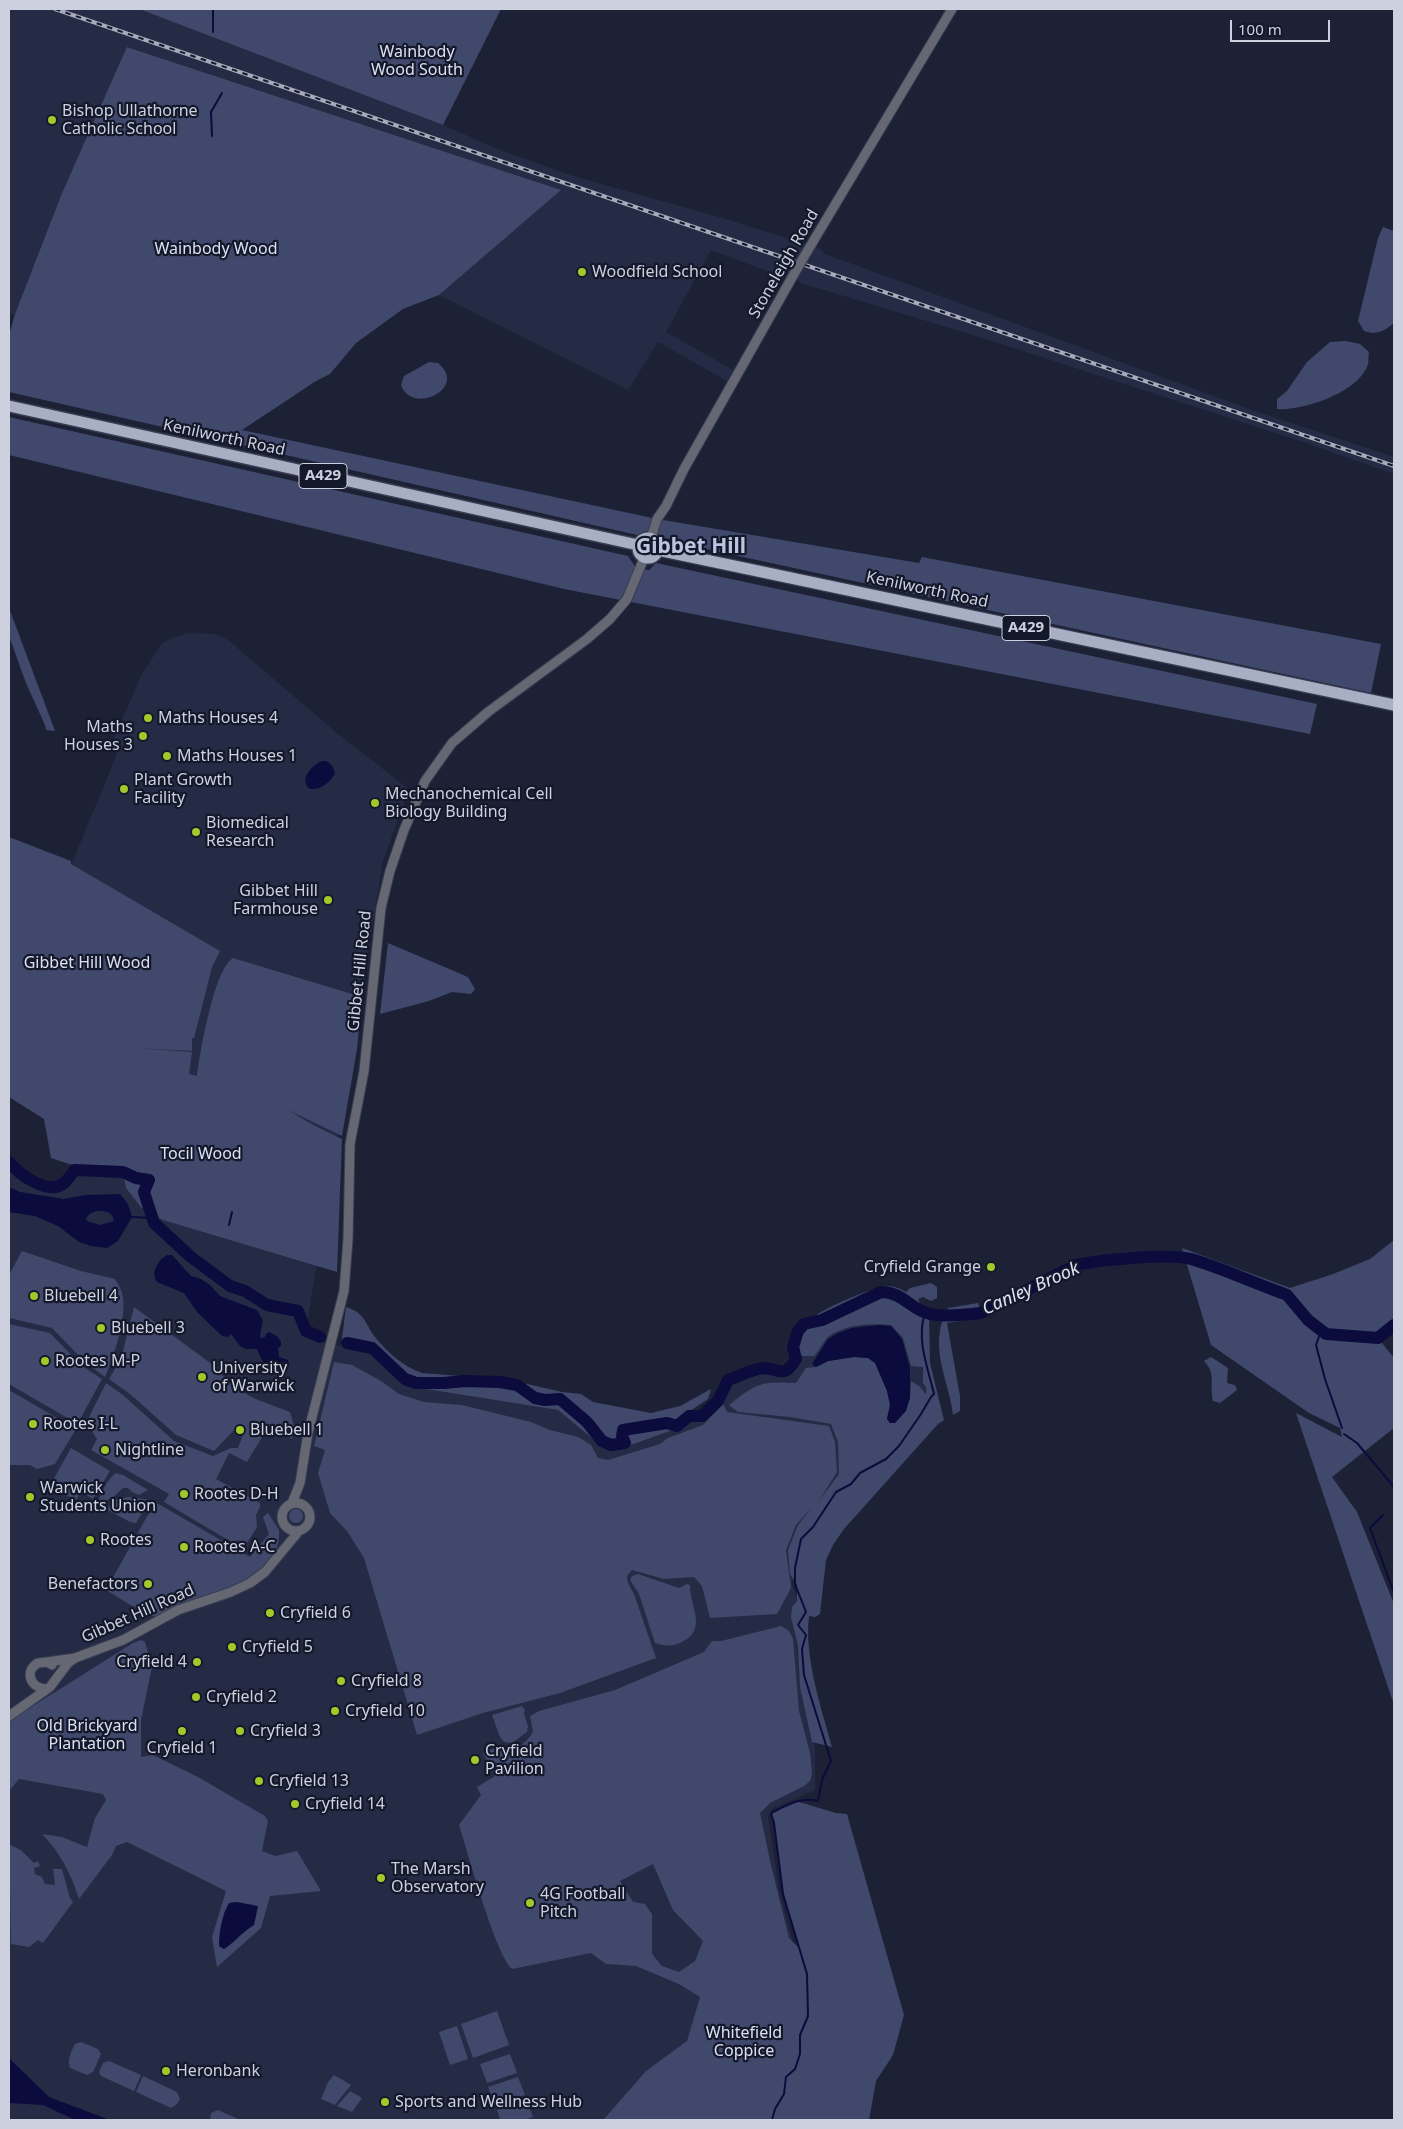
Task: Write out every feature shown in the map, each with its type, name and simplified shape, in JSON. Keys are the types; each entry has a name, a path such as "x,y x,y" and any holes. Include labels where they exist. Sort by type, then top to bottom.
{"main road":[{"name":"Kenilworth Road","path":"9,406 638,545"},
{"path":"651,538 657,543 658,550 654,556 644,558 639,552 638,545 643,539 651,538"},
{"name":"Kenilworth Road","path":"658,550 1394,705"}],"street":[{"name":"Stoneleigh Road","path":"651,538 657,519 666,506 684,469 794,274 952,9"},
{"name":"Gibbet Hill Road","path":"292,1503 300,1483 308,1433 344,1292 348,1239 350,1144 364,1071 382,908 390,871 404,830 425,781 452,743 488,712 610,619 627,599 644,558"},
{"name":"Gibbet Hill Road","path":"300,1483 305,1506"},
{"path":"284,1526 291,1530 299,1531 306,1527 310,1517 305,1506 301,1503 292,1503 282,1512 284,1548"},
{"name":"Gibbet Hill Road","path":"47,1662 75,1658 123,1640 178,1610 250,1583 265,1572 299,1531"},
{"name":"Gibbet Hill Road","path":"57,1676 75,1658"},
{"path":"9,1716 24,1706 53,1684 57,1676 54,1668 47,1662 38,1663 32,1667 30,1693 24,1706"},
{"path":"32,1683 38,1688 46,1689"}],"shaded area":[{"path":"9,9 139,9 443,125 500,150 573,176 726,219 821,249 825,254 1255,411 1394,457 1394,474 1303,442 989,340 801,283 790,273 780,276 711,250 666,332 733,370 727,381 658,342 628,390 439,295 560,190 128,47 62,193 15,314 9,314"},
{"name":"University of Warwick","path":"188,633 215,634 228,640 337,733 407,788 405,801 383,861 306,1330 318,1341 366,1351 407,1386 558,1410 599,1444 678,1428 690,1420 703,1417 720,1403 731,1384 758,1373 781,1375 792,1371 799,1361 797,1347 802,1332 882,1297 916,1347 922,1367 926,1386 924,1402 793,1558 792,1584 799,1604 800,1656 815,1749 815,1790 772,1809 768,1817 779,1891 801,1971 700,1997 688,2041 646,2071 603,2120 9,2120 9,1169 21,1179 49,1192 70,1185 76,1173 72,863 117,754 109,749 142,674 162,643"},
{"path":"322,761 331,764 335,774 324,785 310,789 305,781 306,777 314,766"},
{"path":"9,1187 20,1192 64,1199 85,1195 120,1194 128,1204 132,1217 118,1241 107,1248 79,1242 58,1226 35,1216 9,1212","holes":["97,1211 110,1213 114,1221 100,1225 87,1221 86,1218 91,1213"]},
{"path":"167,1255 172,1255 191,1276 201,1279 210,1285 220,1296 257,1310 263,1321 261,1338 265,1337 269,1332 278,1337 281,1342 281,1346 278,1348 279,1357 288,1360 288,1363 282,1362 280,1369 271,1369 263,1361 257,1349 246,1349 240,1346 231,1334 228,1337 222,1336 197,1312 184,1293 157,1282 154,1275 156,1267"},
{"path":"879,1325 891,1326 902,1339 910,1368 910,1398 906,1411 895,1423 890,1423 887,1419 890,1405 887,1391 875,1363 868,1358 854,1357 828,1361 816,1367 812,1364 828,1339 838,1333 852,1328"},
{"path":"237,1902 258,1906 254,1925 224,1949 219,1946 223,1918 229,1903"},
{"path":"9,2058 49,2097 110,2120 75,2120 43,2105 9,2103"}],"green space":[{"name":"Wainbody Wood South","path":"139,9 501,9 443,125"},
{"name":"Wainbody Wood","path":"127,47 561,190 439,295 403,309 356,343 330,374 316,381 242,430 657,519 919,563 922,557 1381,644 1371,693 683,544 673,539 637,535 9,392 9,335 15,314 62,193"},
{"path":"1383,227 1394,231 1394,323 1383,331 1373,333 1364,331 1358,321 1378,238"},
{"path":"1346,341 1360,344 1369,352 1368,364 1363,374 1354,383 1343,391 1315,403 1301,407 1277,409 1277,399 1287,391 1307,362 1330,342"},
{"path":"429,362 438,363 446,372 447,381 443,389 435,395 426,398 416,398 407,394 401,385 404,376"},
{"path":"9,417 628,556 636,568 649,570 656,563 1317,704 1310,734 564,589 9,455"},
{"path":"9,608 55,731 46,730 26,683 9,636"},
{"path":"9,837 71,861 71,864 220,951 212,967 194,1038 192,1038 192,1051 138,1048 192,1052 189,1074 197,1076 214,994 226,965 233,958 362,997 357,1049 342,1136 288,1110 342,1139 337,1272 163,1220 141,1207 126,1188 122,1169 69,1164 51,1158 44,1119 9,1097"},
{"path":"388,943 468,977 475,989 471,994 452,992 429,1001 380,1014"},
{"path":"1394,1240 1394,1325 1378,1338 1394,1358 1394,1428 1332,1477 1357,1512 1394,1604 1394,1705 1296,1413 1342,1437 1340,1428 1309,1413 1211,1345 1182,1248 1290,1288 1370,1259"},
{"path":"22,1251 81,1271 115,1279 122,1293 122,1324 105,1377 85,1362 52,1328 9,1318 9,1275"},
{"path":"931,1283 937,1287 937,1298 931,1301 923,1297 918,1299 922,1308 931,1310 929,1316 930,1363 944,1420 938,1424 844,1529 826,1560 820,1614 815,1617 809,1616 808,1632 811,1665 832,1747 812,1742 800,1687 798,1645 791,1617 792,1607 797,1601 797,1585 790,1574 788,1550 798,1525 812,1507 796,1525 786,1550 791,1588 777,1614 710,1618 702,1586 694,1577 664,1579 632,1570 627,1576 628,1583 634,1594 656,1658 560,1693 483,1713 417,1735 364,1558 347,1531 330,1513 318,1473 325,1450 314,1446 334,1362 352,1365 381,1381 399,1394 424,1402 462,1405 531,1422 550,1430 578,1437 591,1445 598,1458 608,1460 660,1444 668,1438 703,1425 723,1404 727,1412 829,1426 835,1442 837,1472 819,1501 839,1474 838,1442 831,1424 790,1417 738,1412 729,1405 746,1392 760,1385 775,1382 796,1383 806,1368 816,1367 828,1361 854,1357 868,1358 875,1363 880,1371 890,1405 887,1419 890,1423 895,1423 910,1398 911,1381 926,1394 926,1387 923,1383 923,1367 911,1366 903,1338 891,1325 867,1324 842,1329 828,1337 814,1356 801,1356 797,1347 802,1333 811,1320 824,1310 881,1287 893,1287 906,1292 910,1288"},
{"path":"978,1303 981,1313 973,1319 947,1323 960,1396 960,1411 953,1415 941,1363 939,1341 941,1327 948,1308"},
{"path":"134,1307 209,1362 231,1384 253,1398 290,1412 295,1429 292,1439 273,1431 265,1432 247,1462 229,1453 216,1479 260,1503 256,1515 257,1527 247,1543 237,1540 233,1543 164,1502 169,1494 91,1450 97,1439 93,1433 89,1417 106,1383 123,1395 174,1441 213,1456 231,1448 238,1448 244,1432 235,1429 214,1451 176,1435 130,1394 109,1379 121,1359"},
{"path":"346,1307 361,1315 375,1337 390,1353 402,1363 422,1373 510,1380 562,1392 581,1394 593,1402 651,1413 680,1406 711,1389 708,1399 680,1418 678,1428 628,1446 612,1449 599,1444 558,1410 407,1386 366,1351 341,1346"},
{"path":"9,1324 50,1333 82,1366 102,1379 78,1423 9,1384"},
{"path":"1211,1357 1228,1368 1227,1383 1235,1385 1237,1390 1220,1403 1213,1401 1212,1375 1204,1361"},
{"path":"9,1390 76,1429 55,1464 37,1469 30,1465 9,1465"},
{"path":"71,1448 110,1471 93,1499 81,1492 76,1500 56,1490 53,1480"},
{"path":"116,1473 123,1475 148,1490 139,1495 128,1488 123,1488 112,1498 99,1503 105,1486"},
{"path":"129,1497 150,1500 136,1523 130,1522 106,1509 117,1499"},
{"path":"155,1502 250,1557 269,1534 263,1517 268,1513 279,1530 277,1547 270,1560 259,1572 246,1580 230,1588 180,1605 155,1617 137,1609 106,1590"},
{"path":"293,1509 299,1509 303,1516 299,1523 293,1523 289,1519 289,1513"},
{"path":"638,1574 679,1588 687,1584 690,1585 696,1624 690,1637 678,1644 665,1645 655,1643 639,1594 630,1580 632,1576"},
{"name":"Whitefield Coppice","path":"781,1626 789,1631 793,1639 799,1711 810,1753 812,1774 810,1781 804,1786 770,1803 760,1813 789,1938 799,1948 783,1894 774,1823 771,1813 796,1801 836,1813 847,1814 904,2015 893,2055 876,2081 869,2120 603,2120 646,2071 687,2041 700,1997 679,1984 636,1966 606,1964 591,1953 512,1969 505,1960 498,1945 475,1878 459,1825 481,1795 477,1787 495,1776 483,1753 500,1746 506,1750 522,1744 533,1732 530,1716 539,1711 615,1690 704,1652 712,1641 721,1641","holes":["653,1864 673,1910 703,1941 695,1961 679,1972 662,1966 652,1954 652,1914 645,1904 633,1902 620,1881"]},
{"name":"Old Brickyard Plantation","path":"141,1640 145,1642 152,1667 141,1720 141,1757 153,1755 198,1777 265,1816 268,1821 262,1851 275,1856 297,1851 321,1891 270,1896 261,1928 217,1967 212,1937 226,1891 127,1842 116,1846 112,1855 79,1899 64,1864 42,1834 62,1837 87,1847 95,1818 106,1800 103,1794 19,1779 9,1791 9,1721 133,1643","holes":["225,1910 254,1925 224,1949 219,1946"]},
{"path":"522,1706 525,1710 524,1714 528,1726 527,1732 512,1743 504,1742 500,1737 492,1715"},
{"path":"9,1844 22,1851 34,1863 38,1861 40,1866 34,1868 35,1874 42,1877 45,1884 55,1885 53,1869 62,1869 70,1898 73,1902 43,1943 38,1940 29,1947 11,1944"},
{"path":"497,2011 509,2045 473,2058 461,2024"},
{"path":"457,2026 468,2059 450,2065 439,2032"},
{"path":"81,2042 98,2049 101,2054 93,2072 87,2075 70,2068 69,2065 70,2056 75,2044"},
{"path":"510,2054 517,2073 487,2083 480,2064"},
{"path":"109,2061 141,2075 134,2091 101,2076 99,2072 103,2063"},
{"path":"334,2075 351,2085 335,2105 321,2099 328,2082"},
{"path":"143,2076 177,2092 180,2099 177,2104 171,2108 136,2092"},
{"path":"518,2077 525,2095 495,2105 488,2087"},
{"path":"350,2091 362,2098 352,2112 337,2106"},
{"path":"526,2099 533,2117 523,2120 500,2120 497,2110"},
{"path":"218,2110 240,2120 210,2120 211,2113"}],"waterway":[{"path":"213,9 213,32"},
{"path":"212,136 211,112 222,93"},
{"name":"Canley Brook","path":"9,1162 27,1178 50,1187 64,1183 75,1170 123,1172 136,1178 149,1180 144,1192 154,1223 191,1257 230,1286 245,1291 267,1305 298,1311 306,1331 320,1337"},
{"path":"229,1225 232,1212"},
{"path":"132,1217 152,1218"},
{"name":"Canley Brook","path":"347,1343 372,1348 405,1379 416,1383 500,1382 517,1385 535,1398 545,1400 560,1399 587,1422 602,1441 611,1445 625,1443 622,1436 623,1430 667,1423 677,1426 689,1416 702,1416 718,1401 728,1380 758,1369 787,1370 796,1359 793,1347 798,1331 804,1324 822,1320 881,1292 895,1295 917,1309 930,1314 949,1316 975,1314 981,1313 1076,1265 1134,1258 1180,1257 1214,1267 1287,1295 1308,1320 1326,1334 1378,1338 1394,1325"},
{"path":"772,2120 775,2109 784,2094 786,2077 795,2069 800,2054 800,2035 808,2016 807,1974 783,1894 774,1823 771,1813 800,1801 818,1801 822,1780 831,1761 804,1675 802,1649 806,1635 798,1625 806,1612 795,1584 795,1568 801,1539 813,1527 836,1492 851,1484 860,1473 886,1459 899,1446 934,1394 924,1355 922,1336 924,1316 929,1314"},
{"path":"1321,1331 1316,1345 1325,1379 1342,1428"},
{"path":"1344,1434 1357,1443 1394,1487"},
{"path":"1383,1515 1370,1528 1394,1593"}],"railway":[{"path":"55,9 1394,466"}],"place":[{"name":"Bishop Ullathorne Catholic School","path":"52,120"},
{"name":"Woodfield School","path":"582,272"},
{"name":"Maths Houses 4","path":"148,718"},
{"name":"Maths Houses 3","path":"143,736"},
{"name":"Maths Houses 1","path":"167,756"},
{"name":"Plant Growth Facility","path":"124,789"},
{"name":"Mechanochemical Cell Biology Building","path":"375,803"},
{"name":"Biomedical Research","path":"196,832"},
{"name":"Gibbet Hill Farmhouse","path":"328,900"},
{"name":"Cryfield Grange","path":"991,1267"},
{"name":"Bluebell 4","path":"34,1296"},
{"name":"Bluebell 3","path":"101,1328"},
{"name":"Rootes M-P","path":"45,1361"},
{"name":"University of Warwick","path":"202,1377"},
{"name":"Rootes I-L","path":"33,1424"},
{"name":"Bluebell 1","path":"240,1430"},
{"name":"Nightline","path":"105,1450"},
{"name":"Rootes D-H","path":"184,1494"},
{"name":"Warwick Students Union","path":"30,1497"},
{"name":"Rootes","path":"90,1540"},
{"name":"Rootes A-C","path":"184,1547"},
{"name":"Benefactors","path":"148,1584"},
{"name":"Cryfield 6","path":"270,1613"},
{"name":"Cryfield 5","path":"232,1647"},
{"name":"Cryfield 4","path":"197,1662"},
{"name":"Cryfield 8","path":"341,1681"},
{"name":"Cryfield 2","path":"196,1697"},
{"name":"Cryfield 10","path":"335,1711"},
{"name":"Cryfield 1","path":"182,1731"},
{"name":"Cryfield 3","path":"240,1731"},
{"name":"Cryfield Pavilion","path":"475,1760"},
{"name":"Cryfield 13","path":"259,1781"},
{"name":"Cryfield 14","path":"295,1804"},
{"name":"The Marsh Observatory","path":"381,1878"},
{"name":"4G Football Pitch","path":"530,1903"},
{"name":"Heronbank","path":"166,2071"},
{"name":"Sports and Wellness Hub","path":"385,2102"}],"district":[{"name":"Gibbet Hill","path":"691,547"}],"park label":[{"name":"Gibbet Hill Wood","path":"87,963"},
{"name":"Tocil Wood","path":"201,1154"}]}
